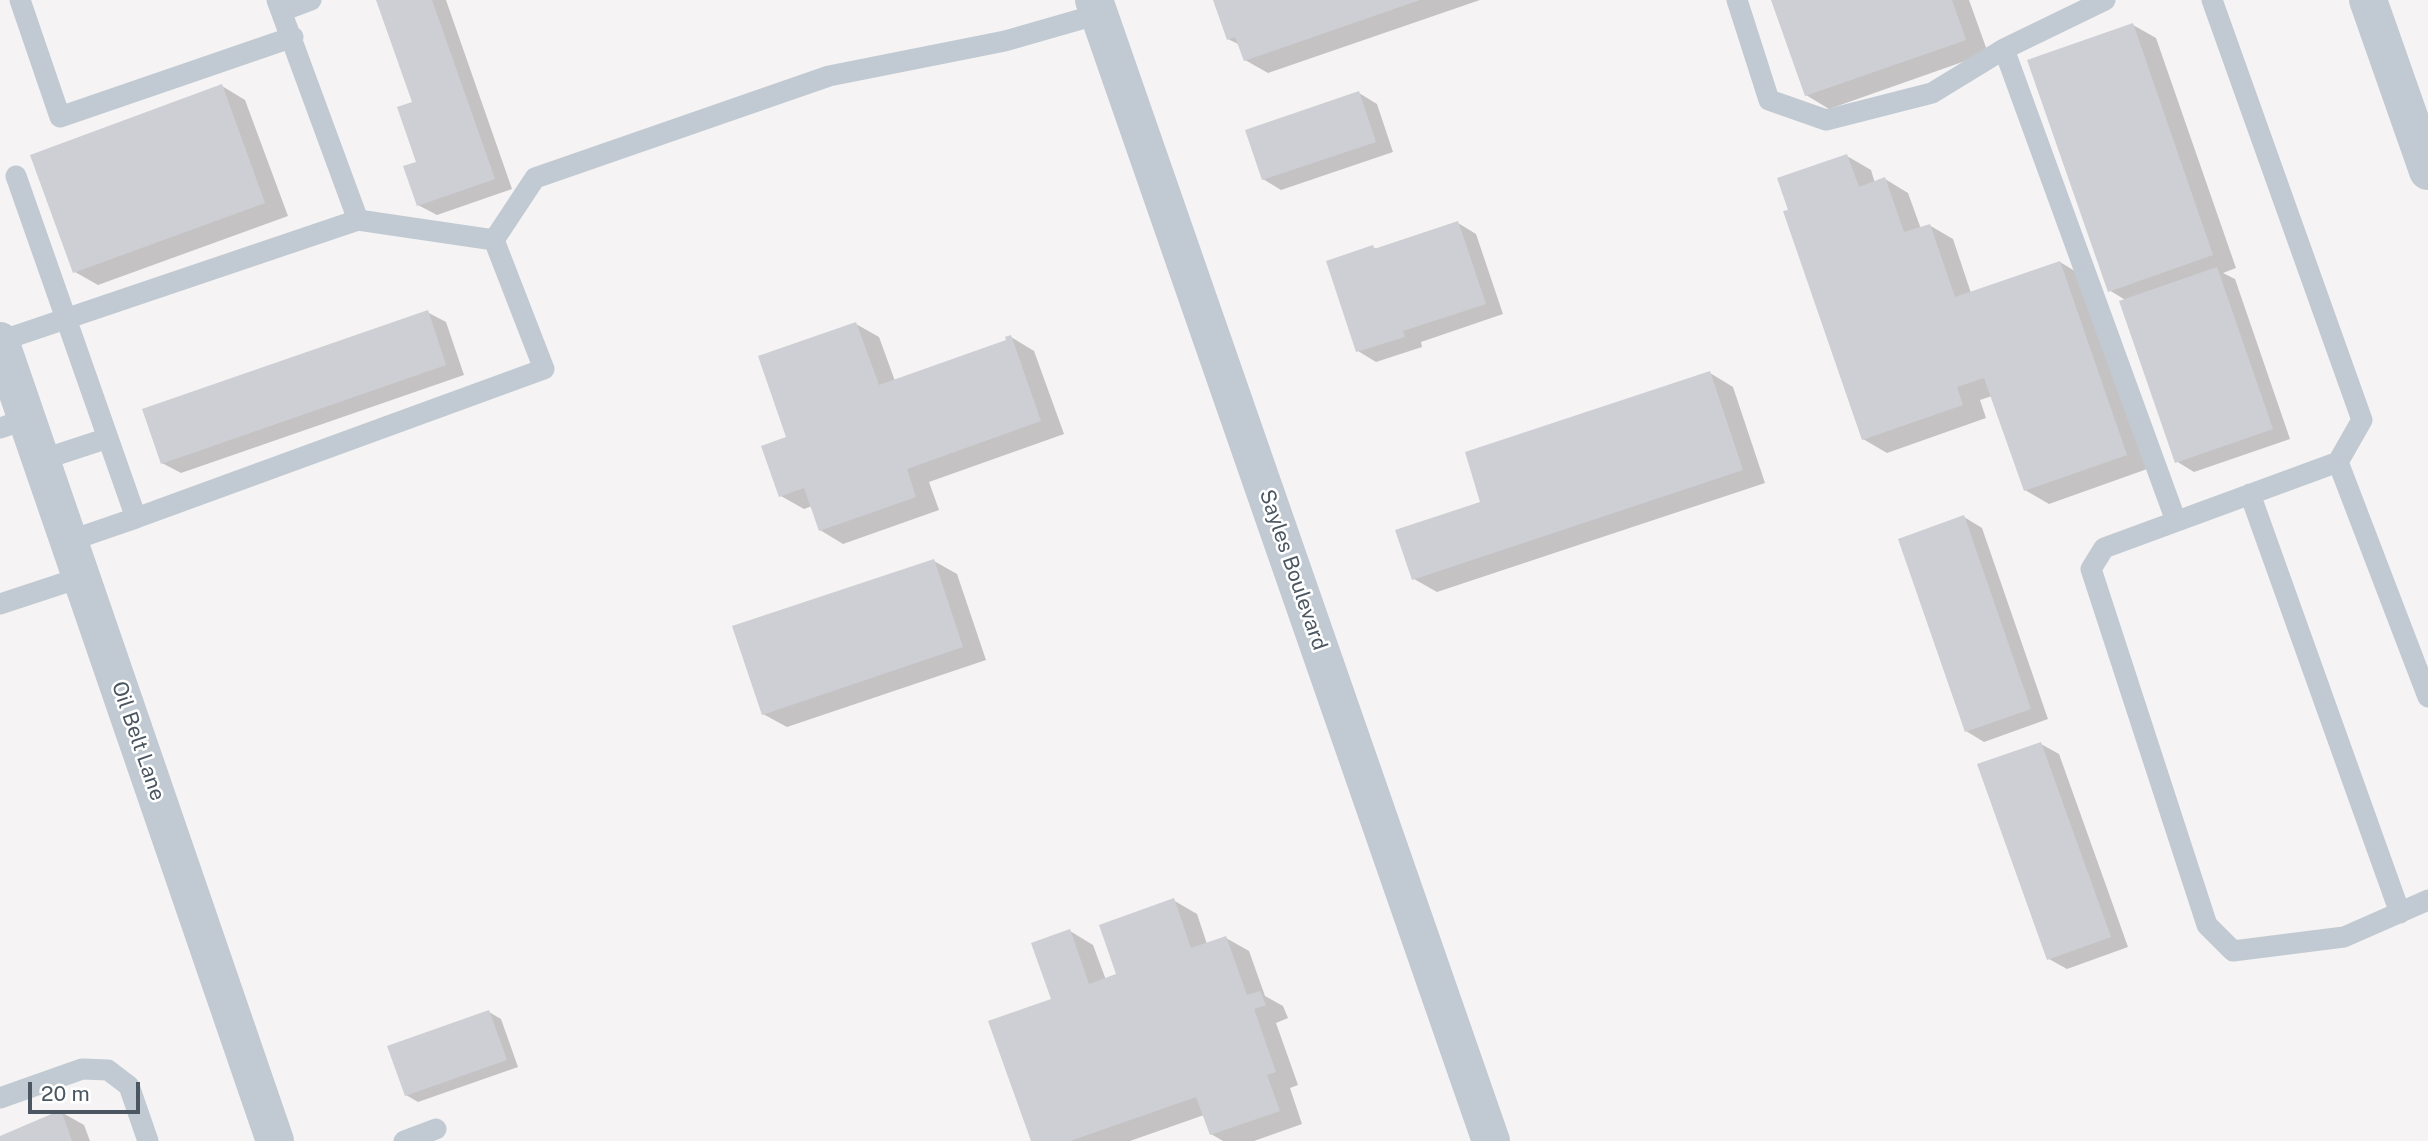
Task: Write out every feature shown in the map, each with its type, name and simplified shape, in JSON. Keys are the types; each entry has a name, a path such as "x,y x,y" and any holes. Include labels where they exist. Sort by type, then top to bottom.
{"street":[{"path":"2368,0 2428,171"},
{"name":"Sayles Boulevard","path":"1097,7 1491,1141"},
{"name":"Oil Belt Lane","path":"0,341 14,423 41,460 275,1141"}],"lane":[{"path":"20,0 60,117 293,37"},
{"path":"311,0 279,5 293,37 358,220"},
{"path":"1737,0 1769,100 1826,120 1932,93 2004,49 2105,0"},
{"path":"2212,0 2362,420 2338,462 2104,548 2091,569 2207,925 2233,951 2344,937 2428,900"},
{"path":"494,240 534,178 829,76 1005,41 1097,7"},
{"path":"2004,49 2176,521"},
{"path":"16,176 136,518"},
{"path":"0,341 358,220 494,240"},
{"path":"69,541 544,369 494,240"},
{"path":"41,460 108,438"},
{"path":"2338,462 2428,697"},
{"path":"2250,494 2400,912"},
{"path":"0,604 82,577"},
{"path":"0,1098 82,1069 108,1070 129,1086 148,1141"},
{"path":"404,1141 436,1129"}],"building":[{"path":"376,0 432,0 495,179 417,206 403,166 416,162 397,107 412,102"},
{"path":"1213,0 1420,0 1244,61 1235,37 1227,40"},
{"path":"1771,0 1952,0 1966,40 1805,96"},
{"path":"2133,23 2213,255 2108,292 2027,60"},
{"path":"222,84 265,203 73,273 30,155"},
{"path":"1359,91 1376,142 1262,180 1245,130"},
{"path":"1847,154 1859,187 1885,177 1904,232 1930,224 1955,297 2060,261 2127,455 2024,491 1984,378 1957,387 1963,405 1862,440 1783,211 1788,210 1777,178"},
{"path":"1458,221 1486,304 1403,331 1405,337 1356,352 1326,261 1373,245 1374,249"},
{"path":"2217,267 2273,429 2175,463 2119,301"},
{"path":"428,310 446,365 161,464 142,409"},
{"path":"856,322 879,385 1006,340 1005,337 1011,335 1041,421 907,469 916,497 819,531 804,488 779,497 761,446 786,437 758,356"},
{"path":"1710,371 1743,470 1412,580 1395,530 1480,502 1465,452"},
{"path":"1964,515 2031,709 1965,732 1898,539"},
{"path":"934,559 963,647 762,715 732,626"},
{"path":"2041,742 2111,937 2047,960 1977,764"},
{"path":"1174,898 1191,948 1226,936 1247,995 1260,991 1266,1005 1254,1009 1276,1072 1267,1075 1280,1111 1210,1135 1196,1097 1070,1141 1031,1141 988,1021 1051,999 1031,943 1070,929 1089,984 1116,974 1099,925"},
{"path":"489,1010 507,1060 405,1096 387,1046"},
{"path":"61,1110 72,1141 0,1141 0,1136"}]}
